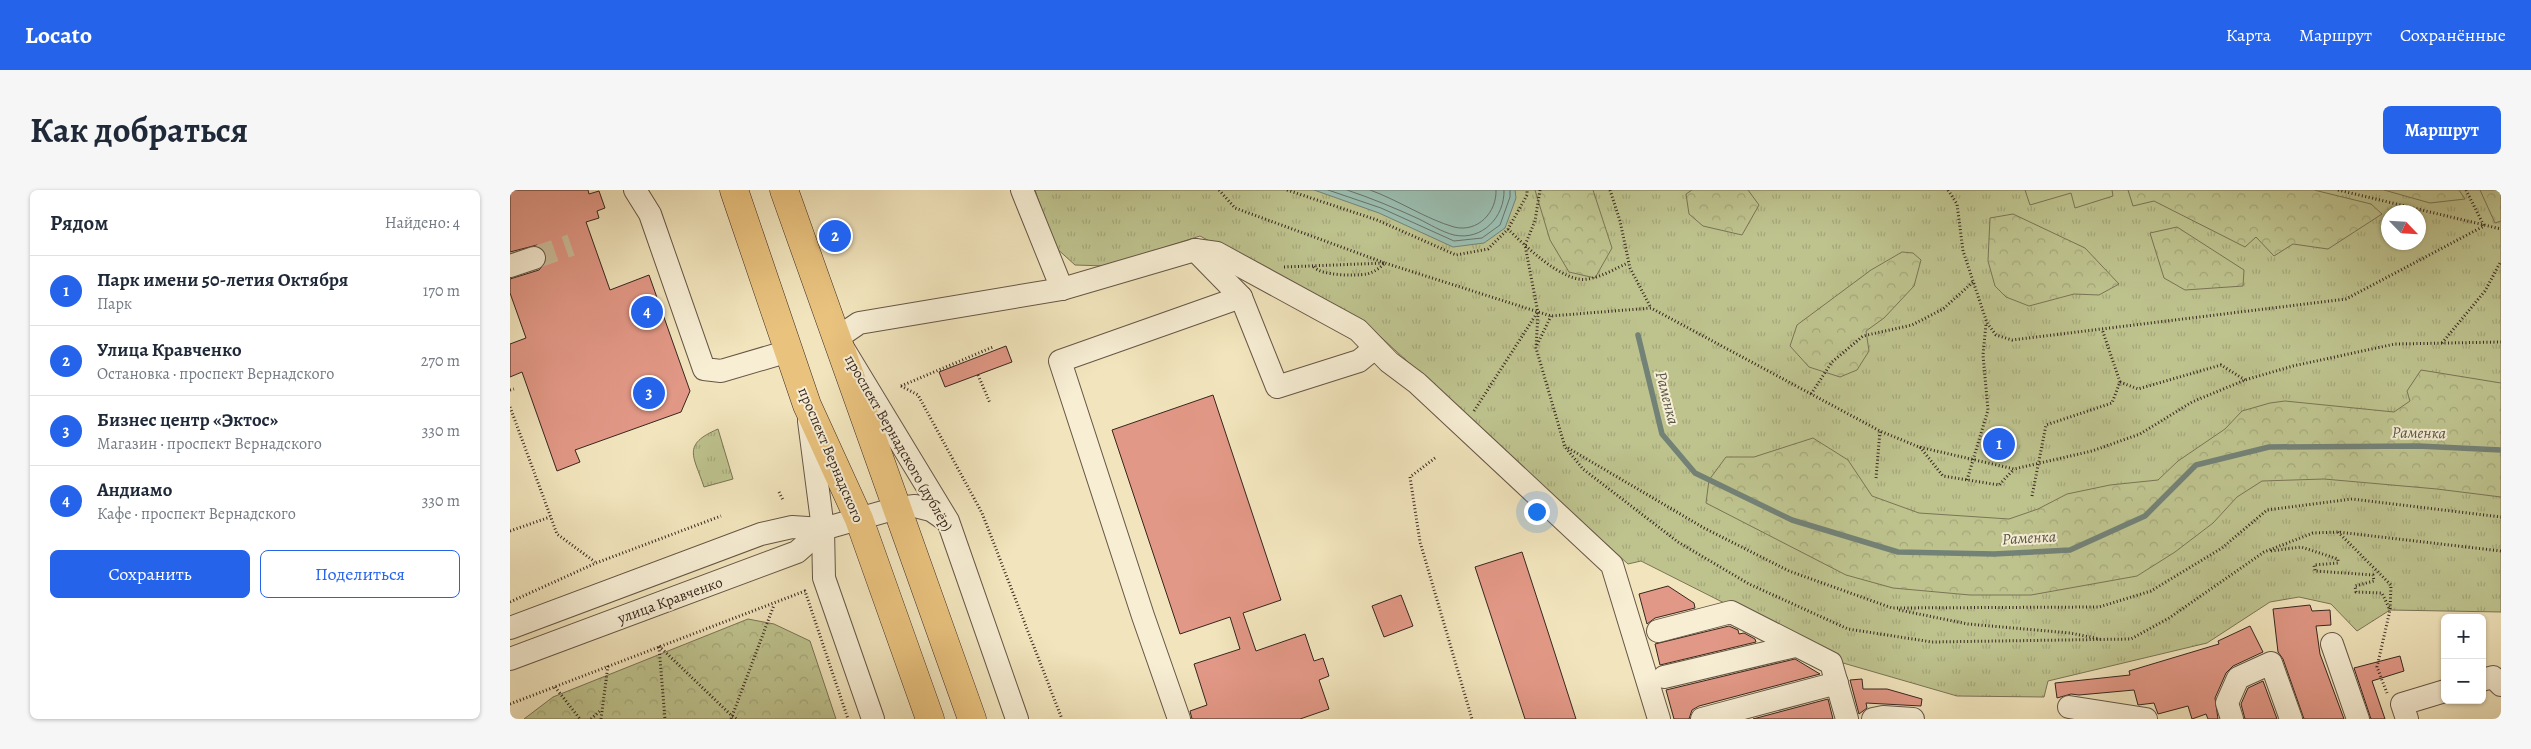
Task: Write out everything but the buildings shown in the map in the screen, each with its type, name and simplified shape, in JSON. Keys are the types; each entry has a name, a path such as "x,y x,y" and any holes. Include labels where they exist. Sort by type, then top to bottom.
{"main road":[{"name":"проспект Вернадского","path":"734,190 807,405 859,519 930,719"},
{"path":"788,191 837,338 972,719"}],"street":[{"path":"635,190 650,214 704,369 722,371 789,351"},
{"path":"1022,190 1062,289"},
{"path":"1195,250 1241,297 1277,387 1359,360 1375,348"},
{"path":"837,338 859,323 1062,289 1195,250 1217,253 1358,330 1389,362 1417,384 1463,429 1612,565 1659,719"},
{"path":"510,266 534,258"},
{"path":"1180,719 1143,616 1060,361 1241,297"},
{"name":"проспект Вернадского (дублёр)","path":"837,338 948,521 1018,719"},
{"path":"807,405 823,529 824,578 873,719"},
{"name":"улица Кравченко","path":"510,628 761,534 792,527 823,529 897,508 915,506 931,510 948,521"},
{"name":"улица Кравченко","path":"510,659 797,552 823,529"},
{"path":"642,578 653,606"},
{"path":"1658,631 1731,612 1794,646 1831,662 1846,719"},
{"path":"2332,644 2358,719"},
{"path":"1664,677 1794,646"},
{"path":"2232,719 2227,703 2238,678 2271,663 2291,719"},
{"path":"2486,679 2493,677 2501,685"},
{"path":"1702,719 1837,683"},
{"path":"2405,712 2441,693"},
{"path":"2069,707 2146,719"},
{"path":"1873,719 1883,717 1913,719"}],"path":[{"path":"1219,190 1235,208 1385,263 1538,313 1551,316 1651,308 1880,431 1919,447 1972,461 2014,469 2092,451 2140,434 2192,402 2245,380 2293,366 2395,344 2501,342"},
{"path":"1287,190 1378,220 1456,255 1488,248 1508,228 1527,195 1527,190"},
{"path":"1540,190 1535,222 1525,246 1538,313 1536,348 1565,447 1583,469 1678,542 1749,584 1848,629 1932,642 2131,639 2169,618 2264,552 2313,534 2338,532 2501,551"},
{"path":"1610,190 1620,221 1628,263 1651,308"},
{"path":"1948,190 1958,204 1963,251 1987,323 1996,335 2012,340 2346,299 2484,226"},
{"path":"2338,190 2501,229"},
{"path":"2466,190 2484,226"},
{"path":"1508,228 1525,246 1559,271 1573,278 1588,280 1628,263"},
{"path":"2442,343 2485,291 2501,261"},
{"path":"1326,265 1385,263"},
{"path":"1312,266 1316,271 1325,274 1360,274 1378,269 1385,263"},
{"path":"1811,394 1832,362 1863,336 1912,325 1943,309 1973,282"},
{"path":"1463,429 1538,313"},
{"path":"1536,348 1551,316"},
{"path":"1967,480 1988,410 1983,355 1987,323"},
{"path":"2032,496 2046,425 2112,403 2120,382 2102,329"},
{"path":"993,347 972,358 901,386 918,396 982,513 1062,719"},
{"path":"2120,382 2138,389 2221,364 2245,380"},
{"path":"978,375 990,403"},
{"path":"510,406 557,534 596,563"},
{"path":"1876,478 1880,431"},
{"path":"1565,447 1704,528 1789,571 1892,608 1968,624 2070,633 2108,640"},
{"path":"1919,447 1942,476 1999,485 2014,469"},
{"path":"1435,458 1410,477 1420,542 1472,719"},
{"path":"779,492 782,500"},
{"path":"1892,608 2099,607 2151,591 2222,548 2267,510 2352,499 2501,517"},
{"path":"510,602 596,563 721,516"},
{"path":"510,530 550,517"},
{"path":"2338,532 2390,585 2390,610 2377,667 2386,692 2405,712"},
{"path":"2264,552 2301,547 2338,559 2338,563 2314,565 2315,571 2373,575 2374,581 2355,586 2356,592 2382,593 2390,610"},
{"path":"510,708 511,703 805,591 848,719"},
{"path":"732,718 774,604"},
{"path":"659,646 732,718 737,719"},
{"path":"659,646 665,719"},
{"path":"601,719 608,665"},
{"path":"555,687 580,719"},
{"path":"591,719 601,710"}],"green space":[{"path":"1035,190 2501,190 2501,612 2390,610 2357,631 2331,604 2299,597 2270,602 2207,643 2048,681 2044,697 1957,696 1843,663 1641,561 1628,564 1371,328 1200,236 1106,266 1075,265 1054,246"},
{"path":"1535,190 1593,190 1612,248 1595,278 1569,272 1550,240"},
{"path":"1692,190 1748,190 1759,205 1742,235 1703,226 1689,214 1686,194"},
{"path":"2025,190 2112,190 2113,196 2075,208 2071,193 2030,205"},
{"path":"2128,190 2314,190 2371,204 2381,215 2328,249 2293,244 2274,256 2256,237 2245,247 2154,201 2133,206"},
{"path":"2384,190 2459,190 2465,199 2430,203"},
{"path":"2480,190 2501,190 2501,221 2495,223"},
{"path":"2013,214 2085,248 2119,284 2099,295 2074,294 2029,306 2006,297 1995,286 1988,261 1990,218"},
{"path":"2177,227 2244,270 2243,286 2185,290 2164,278 2150,233"},
{"path":"1902,252 1913,253 1921,260 1914,286 1884,318 1866,331 1869,351 1857,370 1840,377 1809,367 1790,346 1797,325 1871,270"},
{"path":"2421,370 2501,383 2501,497 2324,479 2262,481 2237,497 2213,523 2175,552 2137,576 2031,595 1970,595 1893,588 1846,575 1706,503 1709,480 1726,457 1754,457 1813,438 1848,460 1872,496 1919,513 2009,519 2038,509 2067,494 2110,485 2158,480 2178,461 2225,429 2242,411 2270,403 2285,401 2394,412 2410,401 2407,391"},
{"path":"718,429 733,479 704,487 693,452 699,440"},
{"path":"748,619 774,624 810,641 836,719 524,719 553,697"}],"water":[{"path":"1314,190 1515,190 1516,198 1505,228 1484,243 1453,247 1379,213"}],"waterway":[{"name":"Раменка","path":"1638,335 1662,434 1695,473 1792,520 1898,552 1994,554 2070,550 2145,516 2196,465 2269,447 2418,446 2501,450"}],"tunnel":[{"path":"534,258 571,245"}],"place":[{"name":"Улица Кравченко","path":"835,236"},
{"name":"Андиамо","path":"647,312"},
{"name":"Бизнес центр «Эктос»","path":"649,393"},
{"name":"Парк имени 50-летия Октября","path":"1999,444"}]}
